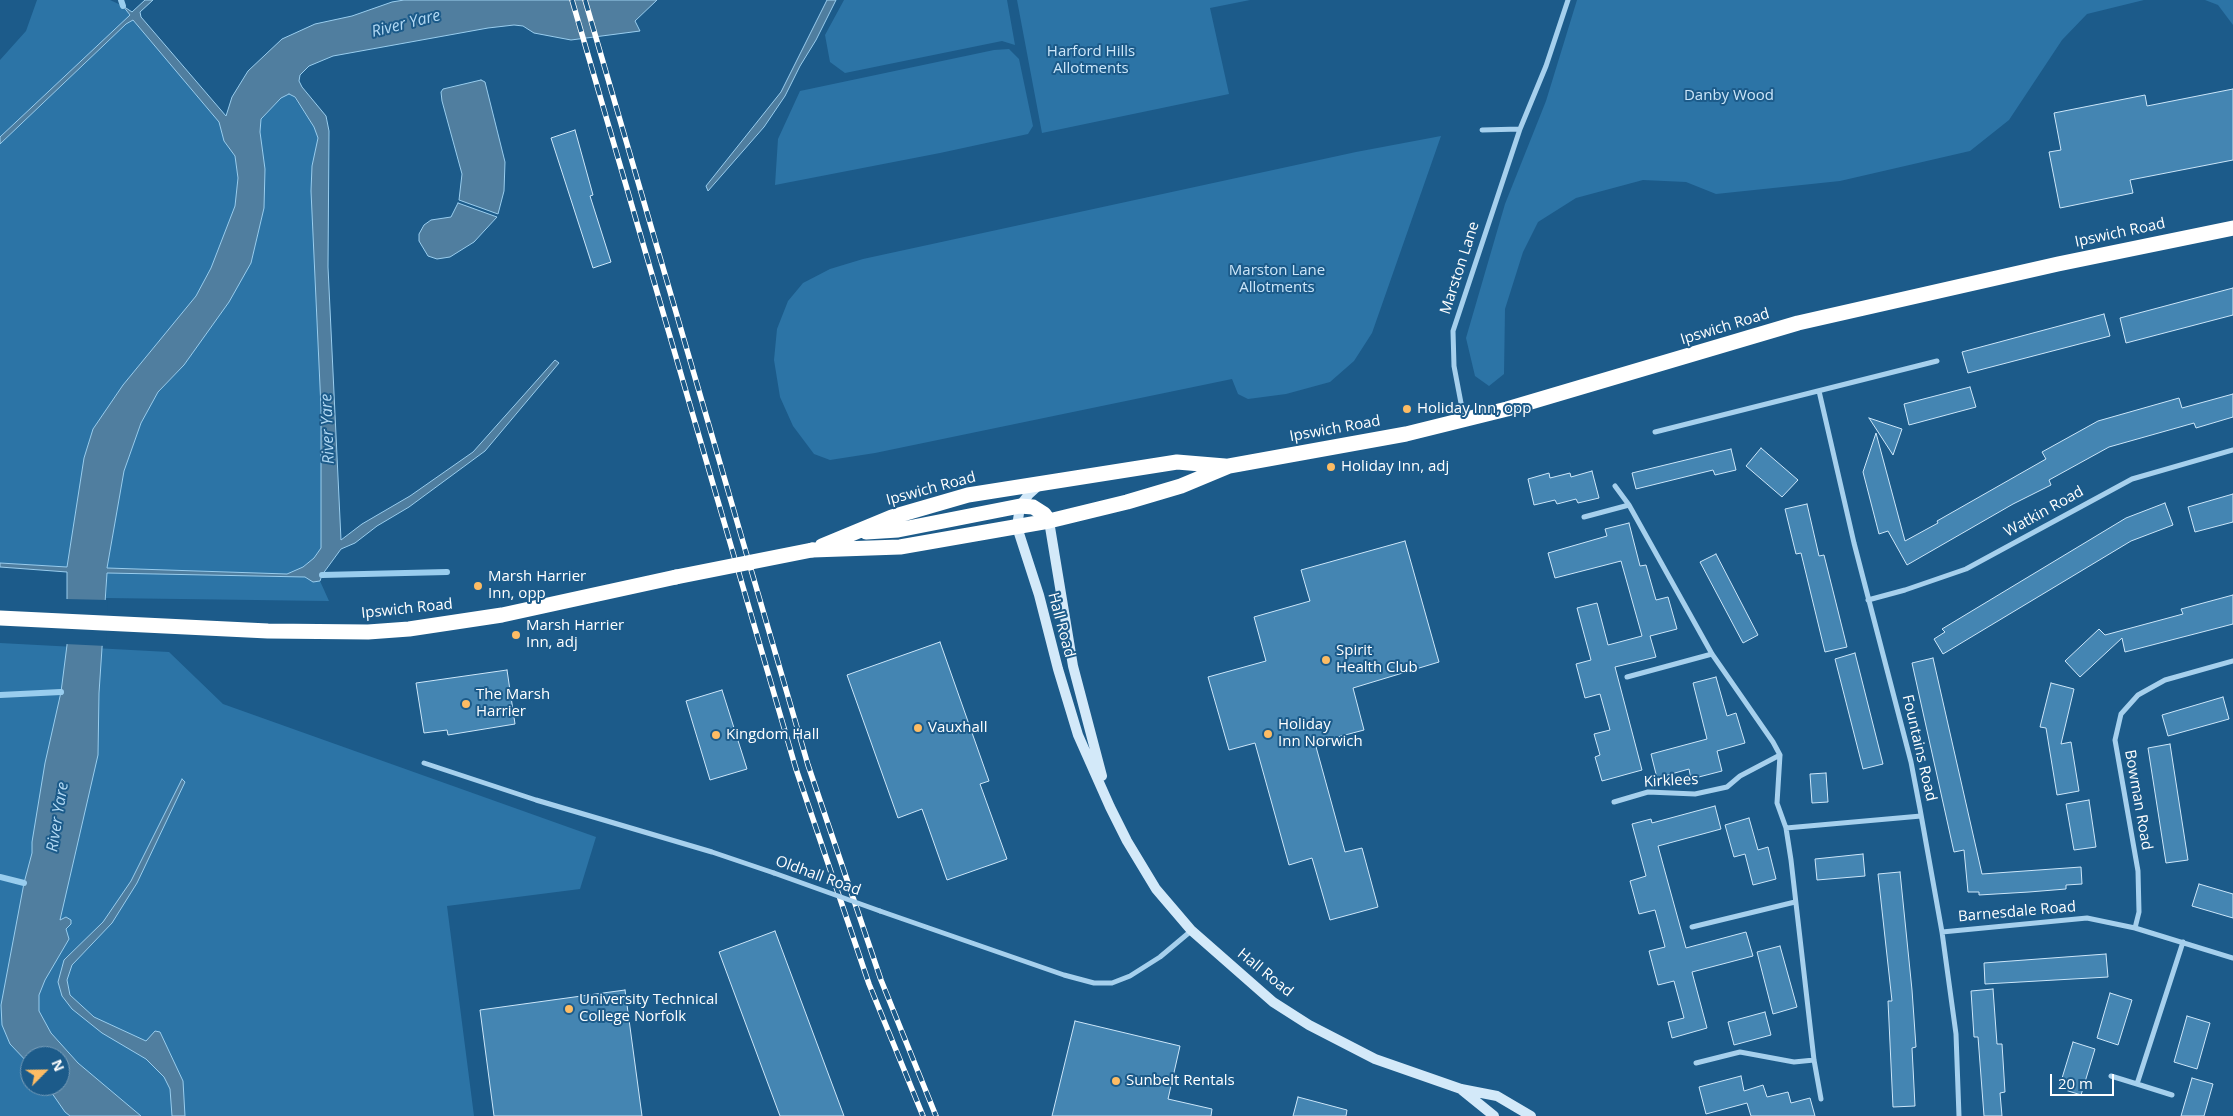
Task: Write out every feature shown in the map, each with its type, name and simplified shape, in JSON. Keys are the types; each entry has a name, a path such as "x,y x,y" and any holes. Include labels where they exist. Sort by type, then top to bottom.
{"highway":[{"name":"Ipswich Road","path":"0,618 326,633 401,630 502,615 812,550 900,547 1017,527 1127,502 1181,486 1229,466 1406,434 1568,392 1798,323 2067,262 2233,228"},
{"name":"Ipswich Road","path":"812,550 892,517 968,495 1177,462 1229,466"},
{"name":"Ipswich Road","path":"852,533 898,530 1020,506 1033,507 1044,514 1049,521"}],"street":[{"name":"Marston Lane","path":"1464,419 1454,373 1453,331 1520,129 1546,66 1568,0"},
{"path":"1482,130 1520,129"},
{"path":"1655,432 1937,361"},
{"name":"Fountains Road","path":"1819,391 1868,600 1911,762 1942,932 1956,1034 1958,1116"},
{"name":"Watkin Road","path":"1868,600 1905,590 1966,569 2132,479 2233,450"},
{"path":"1020,506 1042,482"},
{"path":"1615,486 1629,505 1712,654 1780,755 1777,803 1786,828 1814,1060 1821,1099"},
{"path":"1584,517 1629,505"},
{"name":"Hall Road","path":"1020,506 1017,527 1078,734 1127,841 1156,889 1192,930 1273,1002 1309,1025 1375,1059 1461,1089 1497,1096 1531,1116"},
{"name":"Hall Road","path":"1049,521 1073,666 1110,807"},
{"path":"1627,677 1712,654"},
{"name":"Bowman Road","path":"2135,928 2139,912 2138,870 2115,740 2121,714 2138,695 2165,680 2233,661"},
{"name":"Kirklees","path":"1614,802 1648,792 1695,794 1727,787 1740,776 1780,755"},
{"name":"Oldhall Road","path":"424,763 774,873 1064,975 1094,983 1112,982 1130,976 1160,957 1192,930"},
{"path":"1786,828 1921,816"},
{"path":"1692,928 1795,902"},
{"name":"Barnesdale Road","path":"1942,932 2087,918 2135,928 2233,958"},
{"path":"2137,1084 2183,942"},
{"path":"1696,1063 1740,1052 1794,1062 1814,1060"},
{"path":"2111,1076 2172,1096"},
{"name":"Hall Road","path":"1461,1089 1494,1116"}],"green space":[{"path":"37,0 110,0 123,6 130,15 0,137 0,60 26,31"},
{"name":"Harford Hills Allotments","path":"844,0 1007,0 1015,45 1002,41 845,73 830,62 825,35"},
{"name":"Harford Hills Allotments","path":"1017,0 1250,0 1210,8 1229,94 1042,133"},
{"name":"Danby Wood","path":"1577,0 2144,0 2087,14 2062,40 2009,120 1970,151 1840,181 1716,194 1686,182 1643,180 1576,198 1538,222 1523,252 1505,309 1504,374 1489,386 1475,376 1466,338 1505,204 1546,101"},
{"path":"2205,0 2233,0 2233,25 2218,5"},
{"path":"133,20 219,122 224,141 235,156 238,178 235,206 211,268 196,296 123,385 93,429 84,459 67,567 0,563 0,144 126,24"},
{"name":"Harford Hills Allotments","path":"1009,49 1019,59 1033,126 1028,134 775,185 778,139 800,91 994,50"},
{"path":"289,94 294,97 314,127 318,138 312,166 311,191 321,408 321,548 314,558 303,567 287,574 107,568 124,471 141,423 158,392 184,365 251,263 264,208 265,169 260,132 261,119 281,98"},
{"name":"Marston Lane Allotments","path":"1441,136 1372,333 1354,361 1330,382 1286,394 1248,399 1238,394 1232,379 875,453 830,460 814,454 793,426 780,397 774,360 777,329 788,301 803,283 830,269 863,259 1356,152"},
{"path":"107,573 305,577 313,582 320,581 329,601 106,598"},
{"path":"0,643 169,652 223,704 596,837 580,889 447,906 474,1116 0,1116"}],"water":[{"name":"River Yare","path":"145,0 153,0 140,12 141,17 226,116 232,97 248,71 282,39 315,24 352,16 392,2 404,0 657,0 635,21 640,31 571,40 534,33 523,26 514,25 488,28 333,56 309,66 300,75 299,81 302,87 326,116 329,131 328,267 341,540 362,524 410,496 473,452 555,360 559,363 485,451 409,507 377,526 355,543 341,549 322,575 320,581 313,582 305,577 107,573 99,693 98,755 60,920 66,917 71,920 71,924 66,929 69,939 45,980 39,995 39,1011 51,1033 63,1046 20,1046 20,1054 10,1044 2,1025 1,1005 24,883 32,853 32,842 45,763 61,692 67,645 67,572 0,567 0,563 67,567 84,458 93,429 123,385 196,296 211,268 235,206 238,178 235,156 224,141 219,122 133,20 126,24 0,144 0,137 130,15 123,6 132,12","holes":["289,94 295,97 314,127 318,138 312,166 311,191 321,408 321,548 314,558 303,567 287,574 107,568 124,471 141,423 158,392 184,365 229,302 251,263 264,208 265,169 260,132 261,119 281,98"]},
{"path":"827,0 836,0 785,96 764,127 708,191 706,186 781,92"},
{"path":"481,80 485,82 505,162 504,191 498,214 459,200 462,174 442,101 441,92 443,89"},
{"path":"458,203 497,217 474,242 450,257 437,259 428,256 419,241 419,234 424,225 431,220 451,217"},
{"path":"182,779 185,782 137,883 112,923 72,965 67,980 70,995 94,1017 146,1041 155,1031 160,1032 183,1081 185,1116 172,1116 170,1089 164,1077 146,1059 102,1033 72,1009 62,996 58,982 64,960 103,922 131,881"},
{"path":"70,1054 141,1116 70,1116 54,1096 70,1096"}],"pier":[{"path":"65,599 108,600 106,646 65,644"}],"building":[{"path":"2233,89 2233,160 2130,180 2133,193 2060,208 2049,152 2061,150 2054,113 2145,95 2147,106"},
{"path":"575,130 593,195 590,196 611,262 593,268 551,138"},
{"path":"2233,288 2233,315 2126,343 2120,318"},
{"path":"2104,314 2110,336 1968,373 1962,352"},
{"path":"1970,387 1976,407 1909,425 1904,404"},
{"path":"2233,394 2233,417 2196,428 2194,423 2109,447 2049,480 2051,485 2013,504 1907,565 1888,531 1879,534 1863,472 1876,433 1905,541 2046,459 2042,452 2098,421 2179,398 2182,408"},
{"path":"1869,418 1902,429 1893,455"},
{"path":"1761,448 1798,480 1782,497 1746,466"},
{"path":"1731,449 1736,470 1715,475 1713,470 1636,489 1632,473"},
{"path":"1592,471 1599,498 1578,503 1576,499 1557,504 1555,500 1534,505 1528,479 1549,473 1550,478 1570,473 1571,477"},
{"path":"2233,494 2233,522 2195,532 2188,507"},
{"path":"2165,503 2173,525 2131,541 1943,654 1934,639 1945,632 1942,629 2126,518"},
{"path":"1807,504 1819,556 1824,555 1847,647 1825,652 1801,553 1796,554 1785,509"},
{"path":"1629,523 1640,566 1646,565 1656,600 1668,597 1677,629 1650,636 1656,657 1615,667 1642,770 1602,781 1595,757 1600,755 1594,734 1610,730 1600,694 1585,698 1576,664 1591,660 1577,608 1597,603 1608,645 1642,636 1621,561 1555,578 1548,553 1607,536 1605,529"},
{"name":"Holiday Inn Norwich","path":"1405,541 1439,662 1353,688 1364,730 1315,743 1345,852 1362,848 1378,907 1330,920 1312,858 1289,865 1255,743 1229,750 1208,677 1266,661 1254,617 1310,601 1301,570"},
{"path":"1716,554 1758,635 1743,643 1700,562"},
{"path":"2233,595 2233,624 2125,652 2122,638 2080,677 2065,661 2099,629 2105,635 2183,614 2181,609"},
{"name":"Vauxhall","path":"940,642 989,781 980,784 1007,859 947,880 922,809 898,818 847,675"},
{"path":"1855,653 1883,764 1863,769 1835,659"},
{"path":"1933,658 1982,874 2081,867 2082,884 2066,885 2066,889 2029,892 1979,895 1979,892 1968,892 1964,850 1954,852 1912,663"},
{"name":"The Marsh Harrier","path":"507,670 515,724 448,735 447,730 424,733 416,683"},
{"path":"1716,677 1727,716 1736,713 1745,743 1717,751 1722,771 1691,779 1689,769 1657,778 1651,754 1707,739 1693,683"},
{"path":"2051,683 2074,689 2061,744 2071,742 2079,791 2057,795 2046,728 2040,727"},
{"name":"Kingdom Hall","path":"722,690 747,769 710,780 686,701"},
{"path":"2223,697 2229,719 2168,736 2162,715"},
{"path":"2170,744 2188,860 2166,863 2148,748"},
{"path":"1826,773 1828,802 1812,803 1810,774"},
{"path":"2089,800 2096,847 2074,850 2066,804"},
{"path":"1715,806 1721,829 1658,846 1686,948 1746,932 1753,956 1692,972 1707,1028 1672,1038 1668,1022 1684,1018 1674,981 1658,985 1649,951 1665,947 1655,910 1639,914 1630,881 1646,876 1632,824 1651,819 1652,823"},
{"path":"1749,818 1758,850 1768,847 1776,879 1753,885 1745,854 1734,857 1725,825"},
{"path":"1863,854 1865,876 1817,880 1815,859"},
{"path":"1900,872 1916,1047 1912,1048 1915,1106 1893,1107 1888,1001 1892,1001 1878,874"},
{"path":"2199,884 2233,894 2233,918 2192,906"},
{"path":"775,931 844,1116 780,1116 719,952"},
{"path":"1780,946 1797,1007 1773,1014 1757,952"},
{"path":"2106,954 2108,977 1985,984 1984,963"},
{"path":"1993,989 1997,1044 2002,1044 2005,1092 2000,1093 2002,1116 1984,1116 1978,1037 1974,1037 1971,991"},
{"path":"625,990 642,1116 494,1116 480,1010"},
{"path":"2110,993 2132,1000 2118,1045 2097,1038"},
{"path":"1765,1012 1771,1035 1734,1045 1728,1022"},
{"path":"2187,1016 2210,1023 2197,1069 2174,1062"},
{"name":"Sunbelt Rentals","path":"1075,1021 1180,1046 1168,1099 1212,1109 1211,1116 1052,1116"},
{"path":"2073,1042 2095,1049 2081,1095 2059,1088"},
{"path":"1741,1076 1744,1091 1763,1085 1767,1097 1788,1092 1791,1103 1810,1098 1815,1116 1751,1116 1747,1103 1706,1114 1699,1087"},
{"path":"2192,1078 2213,1084 2204,1116 2181,1116"},
{"path":"1298,1097 1347,1110 1346,1116 1293,1116"}],"waterway":[{"path":"121,0 123,6"},
{"path":"322,575 447,572"},
{"path":"0,695 61,692"},
{"path":"0,877 24,883"}],"railway":[{"path":"572,0 796,769 869,984 923,1116"},
{"path":"585,0 808,765 881,980 936,1116"}],"place":[{"name":"Holiday Inn, opp","path":"1407,409"},
{"name":"Holiday Inn, adj","path":"1331,467"},
{"name":"Marsh Harrier Inn, opp","path":"478,586"},
{"name":"Marsh Harrier Inn, adj","path":"516,635"},
{"name":"Spirit Health Club","path":"1326,660"},
{"name":"The Marsh Harrier","path":"466,704"},
{"name":"Vauxhall","path":"918,728"},
{"name":"Holiday Inn Norwich","path":"1268,734"},
{"name":"Kingdom Hall","path":"716,735"},
{"name":"University Technical College Norfolk","path":"569,1009"},
{"name":"Sunbelt Rentals","path":"1116,1081"}]}
